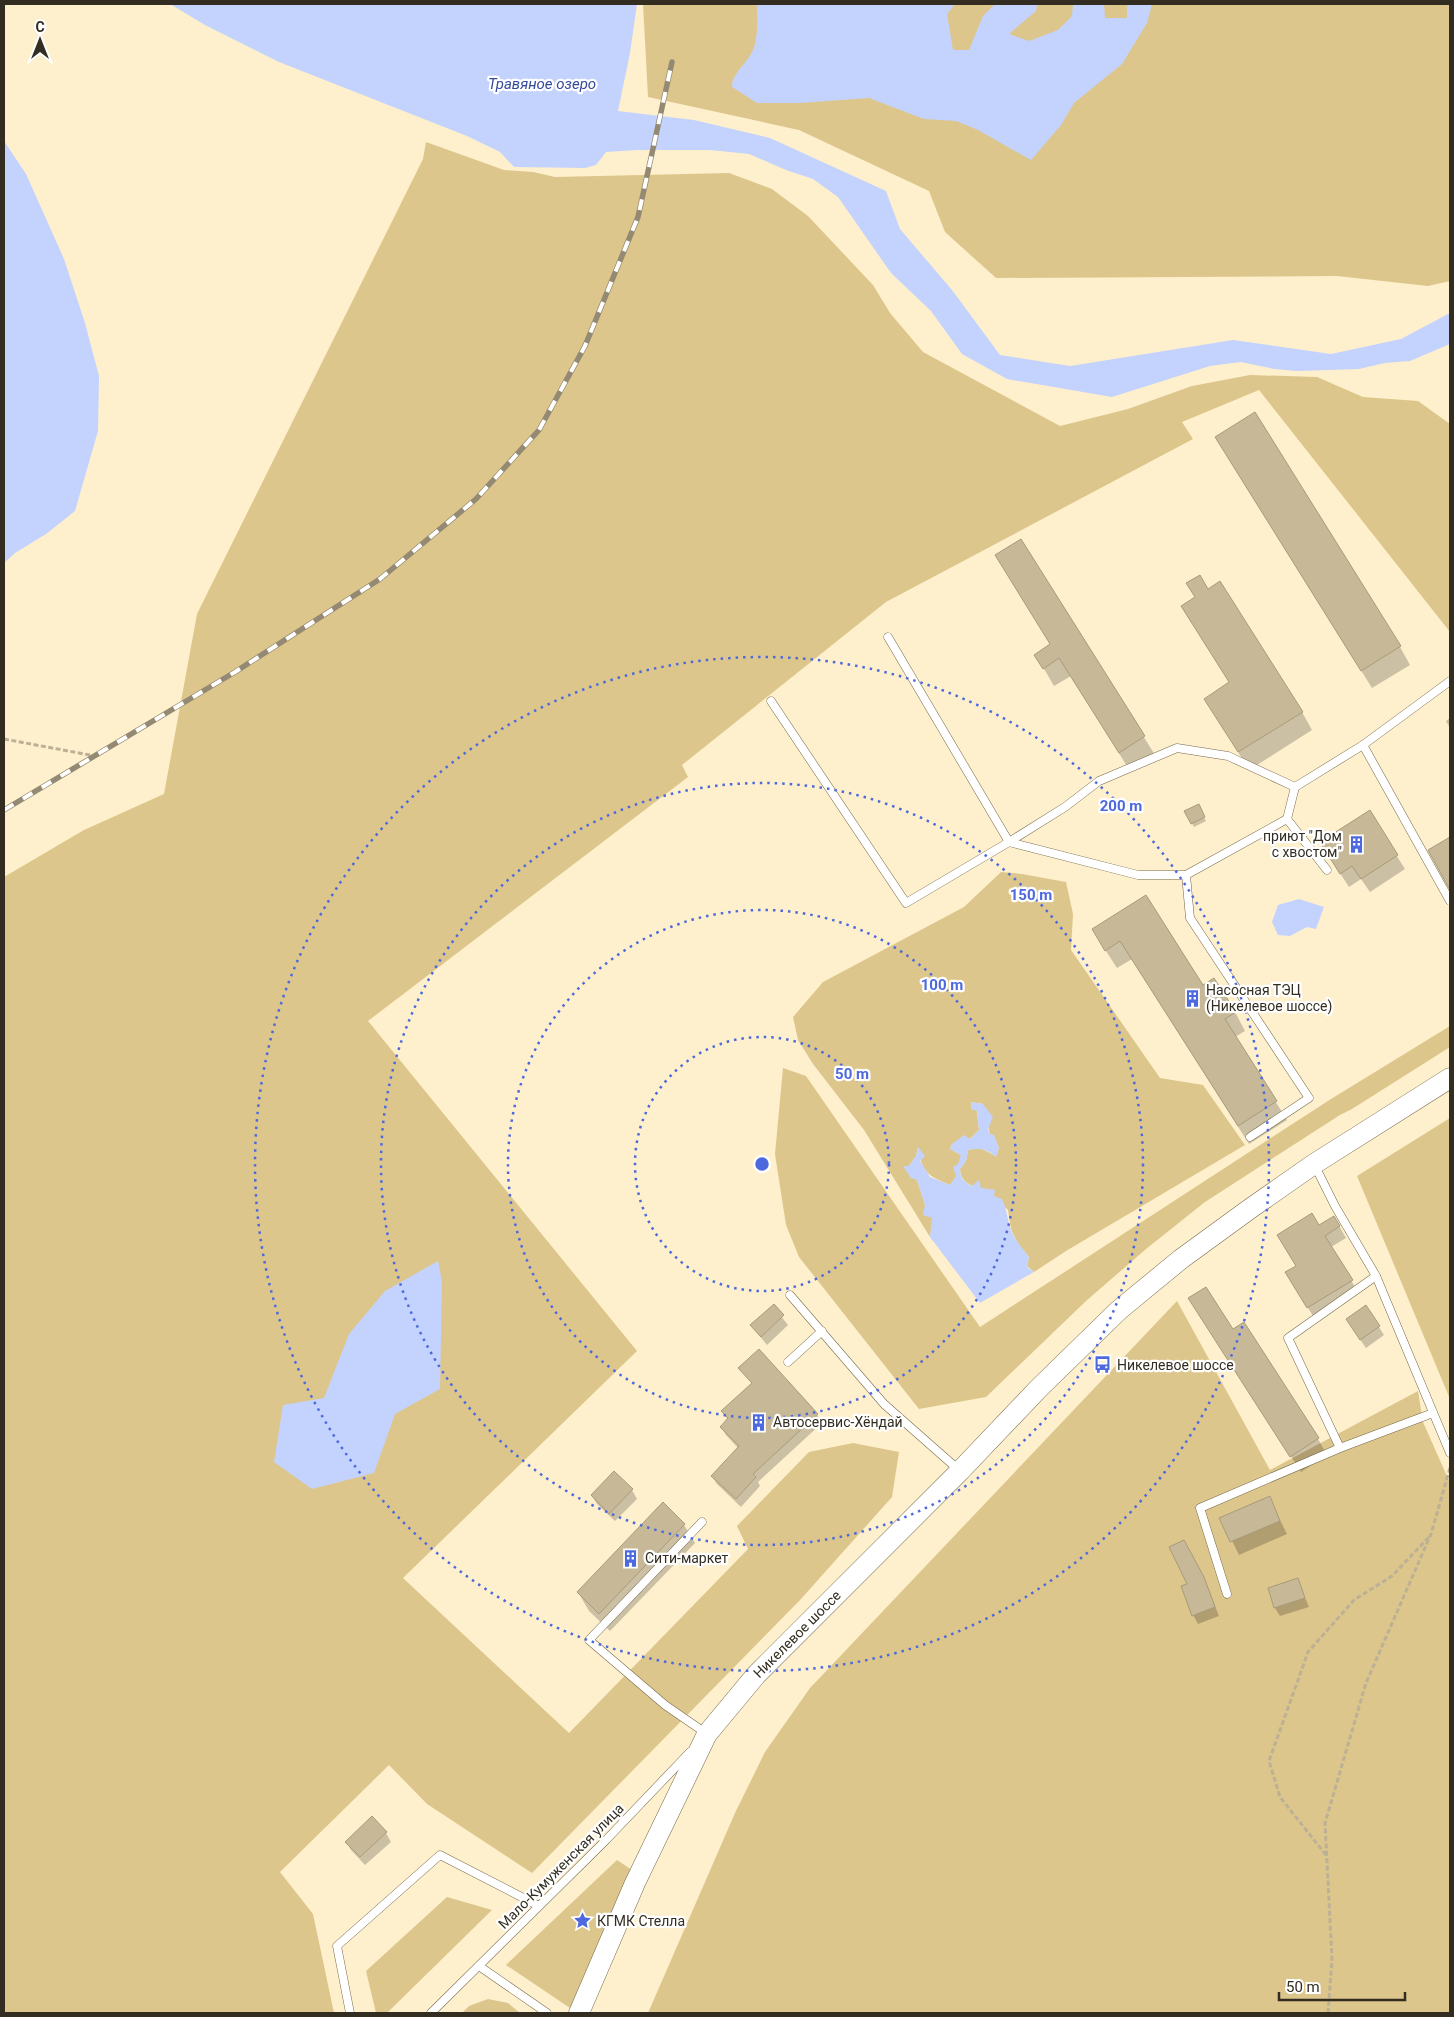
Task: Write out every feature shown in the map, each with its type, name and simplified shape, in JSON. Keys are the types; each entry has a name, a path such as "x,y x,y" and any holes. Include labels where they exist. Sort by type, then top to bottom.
{"main road":[{"name":"Никелевое шоссе","path":"579,2013 635,1883 707,1734 756,1675 960,1471 1039,1388 1119,1310 1181,1259 1250,1208 1314,1164 1450,1078"}],"lane":[{"path":"888,637 1009,842 1138,875 1186,875 1288,819 1295,787 1363,745 1450,681"},
{"path":"771,701 906,903 1065,807 1099,781 1177,748 1228,756 1295,787"},
{"path":"1363,745 1450,901"},
{"path":"1288,819 1327,870"},
{"path":"1186,875 1190,918 1309,1098 1250,1137"},
{"path":"1314,1164 1335,1206 1376,1276 1450,1453"},
{"path":"1340,1448 1288,1338 1376,1276"},
{"path":"790,1295 884,1404 960,1471"},
{"path":"788,1362 822,1331"},
{"path":"1228,1594 1200,1508 1340,1448 1434,1413"},
{"path":"702,1522 589,1640 665,1705 707,1734"},
{"name":"Мало-Кумуженская улица","path":"431,2013 606,1840 707,1734"},
{"path":"350,2013 338,1946 440,1855 539,1906"},
{"path":"479,1966 547,2013"}],"path":[{"path":"4,739 95,756"},
{"path":"1328,2013 1332,1959 1325,1823 1366,1683 1431,1534 1450,1468"},
{"path":"1327,1856 1280,1797 1269,1761 1308,1652 1354,1600 1392,1576 1431,1534"}],"shaded area":[{"path":"643,4 1450,4 1450,281 1428,286 1337,276 996,278 945,232 929,191 799,130 648,97"},
{"path":"426,142 504,170 533,172 555,177 729,173 772,189 808,216 873,285 890,313 923,352 1060,426 1128,409 1192,386 1250,375 1317,377 1363,397 1418,401 1450,424 1450,632 1259,390 1182,422 1193,439 886,602 682,765 688,777 368,1021 637,1351 403,1578 569,1733 748,1549 737,1526 809,1452 853,1443 899,1452 892,1497 801,1599 532,1873 427,1804 389,1765 280,1872 313,1914 334,2013 4,2013 4,877 84,830 164,794 197,614 423,159"},
{"path":"1001,872 1066,882 1073,914 1071,950 1160,1078 1203,1085 1245,1145 1034,1272 1027,1266 1029,1257 1018,1244 1011,1229 1008,1210 994,1196 994,1190 972,1186 961,1175 960,1169 966,1161 968,1150 980,1148 996,1156 999,1148 994,1136 990,1134 983,1104 971,1102 977,1111 979,1130 970,1139 952,1144 950,1149 961,1155 957,1176 950,1185 936,1179 927,1172 922,1163 918,1148 916,1156 909,1166 917,1180 925,1205 933,1218 930,1237 864,1130 813,1064 798,1040 793,1017 823,982 964,907"},
{"path":"1450,1026 1450,1047 1205,1202 1146,1249 1086,1301 986,1397 919,1409 799,1257 786,1225 775,1154 783,1068 806,1076 980,1327 1331,1099"},
{"path":"1450,1118 1450,1399 1357,1176"},
{"path":"1177,1301 1270,1470 1418,1391 1423,1422 1450,1483 1450,2013 648,2013 735,1813 765,1752 810,1688"},
{"path":"617,1860 632,1870 573,2010 506,1965"},
{"path":"447,1897 492,1910 387,2013 376,2013 366,1971"},
{"path":"488,1999 508,2003 520,2013 462,2013 469,2006"}],"water":[{"name":"Травяное озеро","path":"170,4 637,4 630,53 618,111 694,120 770,138 886,191 900,229 952,290 1000,355 1070,366 1233,340 1331,354 1401,339 1448,314 1450,314 1450,344 1410,361 1385,363 1359,369 1297,371 1274,369 1241,362 1210,366 1112,397 1007,379 962,354 931,311 891,273 838,197 813,179 749,154 710,150 606,152 596,165 585,168 514,167 500,152 467,136 279,62 205,25"},
{"path":"757,4 955,4 947,14 953,50 969,50 983,16 995,4 1037,4 1036,11 1009,34 1029,41 1058,30 1072,16 1073,4 1104,4 1105,18 1127,18 1127,7 1129,4 1152,4 1147,23 1122,64 1074,103 1061,125 1031,160 978,130 956,121 924,119 869,98 800,103 757,103 732,87 736,74 754,49 757,30"},
{"path":"4,141 26,174 64,259 85,323 99,376 98,431 75,511 46,534 15,553 4,563"},
{"path":"1299,899 1324,907 1316,929 1307,927 1290,936 1278,935 1272,922 1278,905"},
{"path":"971,1102 983,1104 993,1117 988,1129 990,1134 994,1135 999,1148 996,1157 983,1150 968,1150 966,1161 960,1169 961,1175 972,1186 979,1180 981,1188 995,1190 994,1196 1002,1199 1013,1234 1029,1257 1027,1267 1034,1272 980,1303 930,1237 932,1218 923,1215 925,1205 917,1180 911,1178 903,1166 909,1166 916,1156 918,1147 925,1156 920,1161 930,1177 950,1185 956,1176 953,1167 958,1164 961,1155 950,1149 952,1144 964,1135 970,1139 979,1130 977,1111 971,1109"},
{"path":"438,1261 442,1282 440,1389 395,1414 374,1473 312,1489 274,1462 283,1405 324,1398 349,1334 385,1291"}],"building":[{"path":"1255,412 1401,646 1361,671 1215,437"},
{"path":"1021,539 1145,736 1119,753 1059,658 1043,669 1034,655 1050,644 995,555"},
{"path":"1200,575 1208,589 1220,581 1303,712 1238,752 1204,699 1229,682 1181,606 1195,597 1186,583"},
{"path":"1199,804 1205,817 1191,824 1184,811"},
{"name":"приют \"Дом с хвостом\"","path":"1370,810 1398,855 1361,879 1352,866 1340,874 1320,842"},
{"path":"1450,837 1450,890 1428,850"},
{"name":"Насосная ТЭЦ (Никелевое шоссе)","path":"1146,895 1203,985 1214,978 1236,1012 1225,1019 1277,1101 1238,1126 1120,941 1105,951 1092,929"},
{"path":"1312,1213 1319,1225 1334,1216 1340,1226 1325,1236 1353,1280 1307,1308 1285,1272 1296,1266 1277,1235"},
{"path":"1206,1287 1233,1329 1244,1322 1319,1438 1290,1457 1188,1298"},
{"path":"774,1304 784,1315 761,1337 750,1325"},
{"path":"1366,1305 1380,1326 1360,1340 1346,1319"},
{"path":"759,1349 818,1414 753,1474 756,1477 736,1499 711,1476 739,1446 720,1427 728,1418 721,1411 752,1383 738,1368"},
{"path":"614,1471 633,1489 609,1514 591,1495"},
{"path":"1270,1496 1280,1521 1230,1542 1219,1518"},
{"name":"Сити-маркет","path":"663,1502 685,1524 599,1614 577,1592"},
{"path":"1184,1540 1204,1577 1215,1607 1192,1616 1181,1586 1187,1584 1169,1547"},
{"path":"1298,1578 1305,1598 1274,1608 1268,1588"},
{"path":"372,1816 387,1832 360,1857 345,1842"}],"railway":[{"path":"4,810 235,672 380,579 476,499 539,430 585,346 638,217 672,62"}],"place":[{"name":"приют \"Дом с хвостом\"","path":"1356,844"},
{"name":"Насосная ТЭЦ (Никелевое шоссе)","path":"1192,998"},
{"name":"Никелевое шоссе","path":"1103,1365"},
{"name":"Автосервис-Хёндай","path":"759,1422"},
{"name":"Сити-маркет","path":"631,1558"},
{"name":"КГМК Стелла","path":"583,1921"}]}
